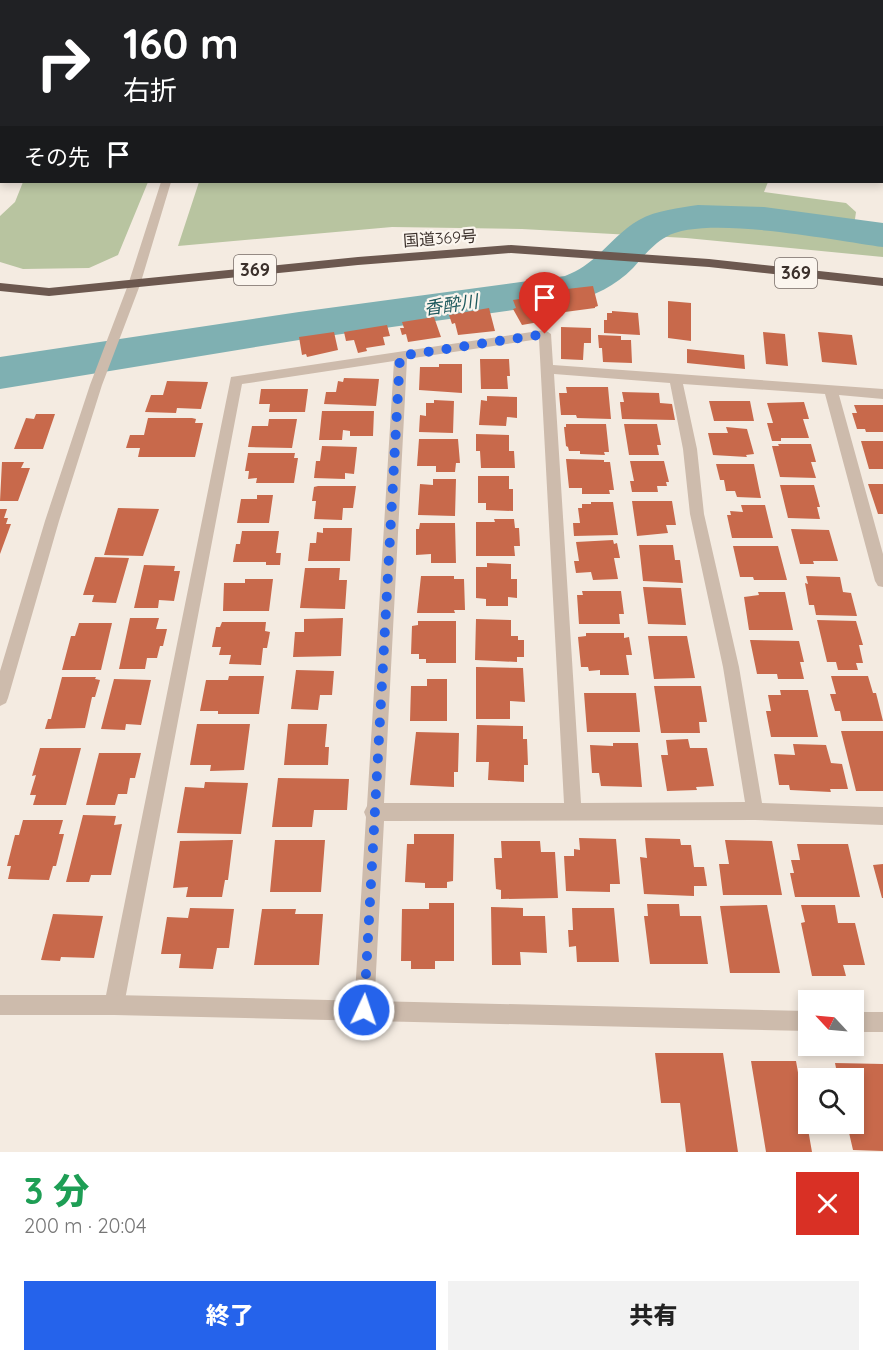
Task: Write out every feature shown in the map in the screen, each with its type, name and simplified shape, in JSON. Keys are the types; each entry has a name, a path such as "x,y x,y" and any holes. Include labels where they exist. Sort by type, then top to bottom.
{"highway":[{"name":"国道369号","path":"0,287 49,292 358,261 511,249 709,263 883,282"}],"street":[{"path":"0,698 52,521 96,385 134,285 166,183"},
{"path":"114,1005 236,380 545,334 573,813"},
{"path":"364,1010 373,812 400,356"},
{"path":"546,369 883,394"},
{"path":"676,379 690,449 697,514 731,667 755,811"},
{"path":"831,391 883,580"},
{"path":"373,812 755,811 883,816"},
{"path":"0,1005 114,1005 798,1020"},
{"path":"864,1022 883,1022"}],"green space":[{"path":"23,183 148,183 118,255 89,268 23,269 0,262 0,216 15,202"},
{"path":"199,183 768,183 764,192 846,203 856,212 853,233 883,241 883,257 686,238 522,229 392,227 178,246"}],"building":[{"path":"593,286 598,306 565,312 558,290"},
{"path":"538,296 547,318 522,325 513,309 516,308 513,300"},
{"path":"668,301 691,303 691,341 668,338"},
{"path":"489,308 495,331 458,335 455,323 452,324 449,315"},
{"path":"612,311 638,313 640,335 604,333 604,320 607,320 607,313 612,313"},
{"path":"434,317 441,337 408,342 406,334 402,335 400,328 404,328 402,322"},
{"path":"387,325 390,336 383,337 385,345 366,348 367,351 358,353 354,340 346,341 344,332"},
{"path":"561,327 591,328 591,343 584,343 583,360 561,359"},
{"path":"334,332 338,350 307,357 306,354 302,355 299,337"},
{"path":"763,332 785,334 788,366 766,364"},
{"path":"818,332 852,335 857,365 822,362"},
{"path":"598,335 621,336 621,340 631,340 632,363 603,362"},
{"path":"687,349 744,355 745,369 687,363"},
{"path":"480,359 509,359 508,389 481,389"},
{"path":"439,364 462,364 462,393 419,390 420,367 439,367"},
{"path":"344,378 379,379 376,406 324,404 326,392 336,392 338,381 343,382"},
{"path":"167,381 208,382 201,409 177,408 176,413 145,412 151,395 163,395"},
{"path":"566,387 608,387 611,419 561,415 559,393 567,393"},
{"path":"261,389 308,389 305,412 269,412 270,404 259,404"},
{"path":"622,392 659,393 660,403 672,404 675,420 622,419 620,402 624,402"},
{"path":"487,396 517,397 517,418 507,417 506,426 479,425 481,400 487,401"},
{"path":"434,400 454,401 453,433 419,432 420,415 426,416 426,403 434,403"},
{"path":"709,401 750,401 754,421 714,421"},
{"path":"804,402 809,419 803,419 809,438 781,438 781,441 772,441 767,423 773,423 767,403"},
{"path":"854,405 883,405 883,432 866,432 865,429 857,429 852,413 857,413"},
{"path":"322,411 374,411 373,436 350,436 350,431 343,430 342,440 319,440"},
{"path":"36,414 55,414 43,449 14,449 26,418 34,419"},
{"path":"148,418 192,418 196,419 195,423 203,423 195,457 138,457 140,448 126,448 130,435 144,435"},
{"path":"269,419 297,419 292,448 248,447 252,426 268,426"},
{"path":"566,424 606,424 609,452 604,452 605,455 569,451 566,446 564,427"},
{"path":"624,424 657,424 661,445 657,445 659,455 629,455"},
{"path":"726,427 747,429 754,454 746,455 747,457 713,455 708,433 728,433"},
{"path":"476,434 509,435 509,451 514,451 515,468 481,468 480,451 476,451"},
{"path":"419,439 458,439 460,463 456,463 455,472 436,472 436,466 417,466"},
{"path":"861,441 883,441 883,469 869,469"},
{"path":"778,444 811,444 816,462 811,462 816,478 780,477 772,446 779,446"},
{"path":"322,446 357,447 354,474 345,473 345,479 314,478 316,461 320,461"},
{"path":"248,453 295,453 294,458 298,458 294,483 256,483 257,478 248,479 249,471 245,471"},
{"path":"566,459 610,462 614,490 609,490 610,494 582,494 582,488 569,488"},
{"path":"630,461 664,461 669,482 666,482 667,486 657,486 658,492 632,492 630,481 634,481"},
{"path":"2,462 24,462 21,468 30,468 18,501 0,501"},
{"path":"716,464 754,464 761,498 737,497 735,491 726,491 724,480 720,480"},
{"path":"478,476 509,476 509,489 513,489 513,511 486,510 486,503 478,503"},
{"path":"433,479 456,479 455,516 418,515 420,484 433,485"},
{"path":"868,484 883,484 883,514 878,514"},
{"path":"780,485 814,485 820,507 817,507 820,519 788,518"},
{"path":"356,486 353,508 343,508 342,520 314,519 316,501 312,501 314,487"},
{"path":"257,495 273,495 269,523 237,523 241,499 257,499"},
{"path":"632,501 672,501 676,525 666,525 668,533 637,536"},
{"path":"591,502 613,502 618,535 574,536 573,523 580,523 578,508 582,508 582,504 591,504"},
{"path":"741,505 765,505 773,538 732,538 727,515 731,515 730,511 743,512"},
{"path":"118,508 159,509 143,556 104,555"},
{"path":"0,509 7,509 4,518 8,518 6,524 11,524 0,554"},
{"path":"494,519 514,519 515,528 519,528 520,546 514,546 515,556 476,556 476,522 495,522"},
{"path":"420,523 455,523 456,563 431,563 431,554 416,555 416,529 419,529"},
{"path":"323,528 352,528 350,561 308,561 310,543 316,543 317,532 323,533"},
{"path":"791,529 829,530 838,561 813,561 814,564 800,564"},
{"path":"242,531 279,531 276,553 281,553 280,565 266,565 266,562 233,562 236,544 240,544"},
{"path":"613,540 614,544 617,543 620,558 614,558 618,579 593,580 591,572 576,573 574,561 579,561 576,542"},
{"path":"639,545 673,545 675,560 680,560 683,583 643,581"},
{"path":"733,546 778,546 787,580 754,580 753,577 740,577"},
{"path":"95,557 129,558 116,603 92,602 94,595 83,595"},
{"path":"487,563 511,564 511,579 517,579 517,598 508,597 508,606 486,606 486,599 476,598 476,567 487,567"},
{"path":"144,565 175,566 174,571 180,571 174,601 159,600 158,608 134,608"},
{"path":"305,568 340,568 339,580 347,580 345,609 300,608"},
{"path":"421,576 454,576 454,579 464,579 465,610 454,610 455,613 417,613"},
{"path":"806,576 840,577 843,592 851,593 857,616 816,615 814,605 809,605"},
{"path":"245,579 273,579 269,611 223,611 224,583 245,583"},
{"path":"643,587 681,588 686,625 648,624"},
{"path":"582,591 621,591 624,614 619,614 620,624 579,624 577,595 583,595"},
{"path":"758,592 785,592 793,630 749,630 744,597 759,595"},
{"path":"130,618 159,618 156,629 167,629 157,658 147,658 145,669 119,669"},
{"path":"343,618 341,656 293,657 295,632 304,632 304,619"},
{"path":"476,619 511,620 511,636 518,636 518,640 524,640 524,657 517,657 517,662 475,660"},
{"path":"817,620 856,621 863,645 859,645 863,663 856,663 858,670 838,670 836,662 827,662"},
{"path":"418,621 456,621 456,663 426,663 426,659 419,659 419,654 411,654 412,626 418,625"},
{"path":"222,622 266,622 265,631 270,632 267,648 263,648 261,665 229,664 231,655 219,655 221,647 212,647 216,627 220,627"},
{"path":"79,623 112,623 101,670 62,670 71,636 75,636"},
{"path":"586,633 624,633 624,638 629,637 632,655 626,655 629,675 600,675 600,670 589,671 588,667 581,667 578,637 586,636"},
{"path":"648,636 687,636 695,678 654,679"},
{"path":"750,640 799,641 804,662 800,662 804,679 778,679 777,674 757,674"},
{"path":"476,667 523,668 525,702 510,701 510,719 476,719"},
{"path":"296,670 334,671 332,695 320,695 318,710 291,709"},
{"path":"229,676 264,676 259,714 218,714 218,711 200,711 206,680 228,680"},
{"path":"831,676 868,676 873,693 876,693 883,721 842,721 840,711 835,711 830,694 836,694"},
{"path":"62,677 96,677 95,679 100,680 95,697 92,697 85,728 45,729 48,719 51,719"},
{"path":"114,679 151,680 141,725 126,724 125,730 101,729"},
{"path":"427,679 447,679 447,721 410,721 411,686 427,686"},
{"path":"654,686 701,686 707,722 699,722 700,733 661,733"},
{"path":"780,690 808,690 818,737 771,737 766,711 771,711 768,695 781,695"},
{"path":"584,693 636,693 640,732 587,732"},
{"path":"197,724 250,724 244,770 210,771 211,765 190,765"},
{"path":"288,724 327,724 325,747 329,747 328,765 284,765"},
{"path":"477,725 523,726 523,739 527,739 528,765 524,765 524,782 488,780 489,762 476,762"},
{"path":"841,731 883,731 883,791 856,791"},
{"path":"416,732 459,733 458,772 454,772 454,787 410,785"},
{"path":"688,739 690,748 707,748 714,786 696,787 697,790 667,791 661,755 668,755 666,740"},
{"path":"613,743 638,743 642,787 601,786 599,773 592,773 590,745 613,746"},
{"path":"793,744 826,745 831,763 842,764 848,789 830,789 831,792 790,790 789,785 779,785 774,754 795,755"},
{"path":"40,748 81,748 66,805 33,805 36,795 30,795 36,775 32,776"},
{"path":"99,753 141,753 135,778 130,778 127,794 118,794 115,805 86,805"},
{"path":"278,778 349,779 347,810 314,810 312,827 272,827"},
{"path":"205,782 248,783 241,834 177,833 185,787 204,788"},
{"path":"83,815 116,816 114,825 122,824 111,875 91,875 89,882 66,882"},
{"path":"23,820 63,820 59,834 64,834 56,866 53,866 49,880 8,879 11,866 7,866 15,835 19,835"},
{"path":"414,834 454,834 453,881 447,882 447,888 425,888 425,883 405,882 407,844 414,844"},
{"path":"579,838 616,839 620,884 610,884 610,892 566,891 564,856 574,856 574,849 580,850"},
{"path":"645,838 680,839 681,845 691,845 694,867 704,867 707,886 694,886 694,896 644,894 640,857 647,858"},
{"path":"233,840 228,880 225,880 222,897 186,897 188,887 173,888 180,841"},
{"path":"275,840 325,840 321,892 270,892"},
{"path":"725,840 772,841 782,895 723,895 719,864 729,864"},
{"path":"501,841 540,841 541,852 555,852 558,898 501,899 501,890 496,889 494,858 502,858"},
{"path":"797,844 848,844 860,897 795,897 790,873 794,873 791,860 800,860"},
{"path":"883,864 883,898 882,898 873,865"},
{"path":"429,903 454,903 454,961 435,961 435,969 411,969 411,961 401,961 402,909 429,909"},
{"path":"647,904 679,904 680,916 701,916 708,964 650,964 644,916 648,916"},
{"path":"767,905 780,973 730,973 720,906"},
{"path":"801,905 835,905 838,923 855,923 865,965 843,965 846,976 812,976 801,923 805,922"},
{"path":"491,907 523,908 523,916 545,916 547,953 520,952 521,965 492,965"},
{"path":"190,908 234,909 229,948 217,948 213,969 179,968 181,954 161,954 167,917 188,918"},
{"path":"572,908 614,908 619,962 577,962 576,946 569,947 568,930 573,930"},
{"path":"262,909 296,909 295,914 323,914 319,965 254,965"},
{"path":"53,914 103,916 94,958 61,957 60,961 41,960"},
{"path":"655,1053 723,1053 738,1152 686,1152 680,1103 661,1103"},
{"path":"751,1061 796,1061 798,1134 809,1134 812,1152 766,1152"},
{"path":"835,1063 883,1064 883,1151 853,1150 849,1134 864,1134 864,1068 836,1068"}],"waterway":[{"name":"香酔川","path":"0,373 299,326 570,289 603,273 645,234 672,220 698,217 764,219 883,235"}],"route":[{"path":"364,1010 373,812 400,356 545,334"}]}
